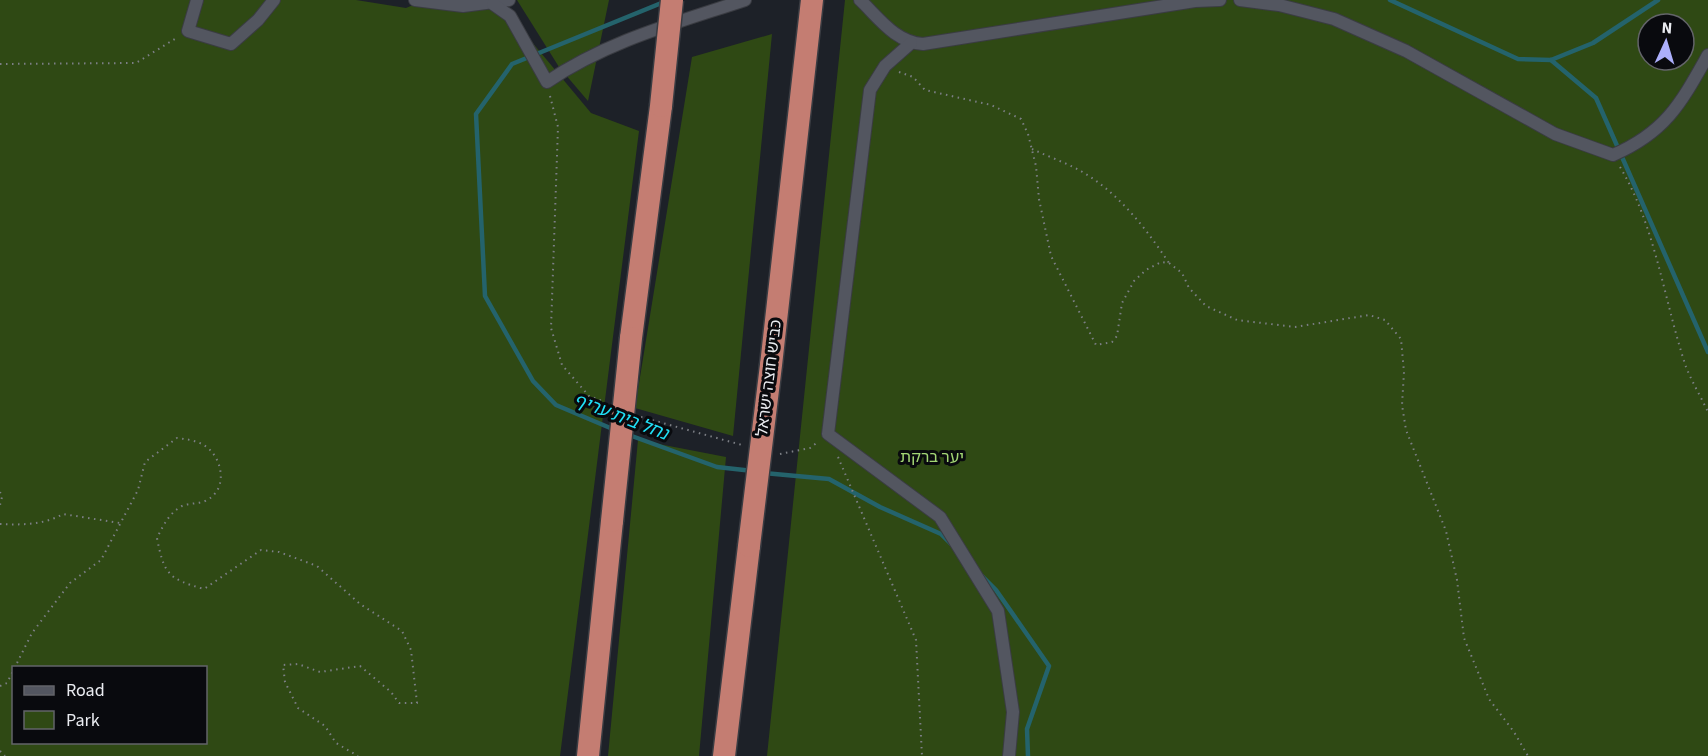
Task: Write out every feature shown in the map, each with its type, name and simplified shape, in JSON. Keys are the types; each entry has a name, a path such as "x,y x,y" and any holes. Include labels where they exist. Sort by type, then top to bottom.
{"highway":[{"path":"588,756 631,338 661,106 672,0"},
{"name":"כביש חוצה ישראל","path":"724,756 812,0"}],"street":[{"path":"197,0 189,31 231,44 258,20 274,0"},
{"path":"415,0 463,6 493,4 509,0"},
{"path":"493,4 510,15 547,82 574,64 617,42 745,0"},
{"path":"860,0 885,27 911,43 923,44 1195,1 1220,0"},
{"path":"1240,0 1279,5 1334,19 1406,51 1555,134 1612,155 1634,146 1661,126 1685,96 1708,55"},
{"path":"911,43 885,66 870,90 828,434 940,517 998,611 1013,712 1009,756"}],"path":[{"path":"0,64 136,63 189,31"},
{"path":"885,66 913,77 925,90 991,105 1021,119 1032,148 1051,256 1096,345 1112,342 1117,336 1122,303 1134,281 1146,270 1161,262 1169,262"},
{"path":"1032,148 1080,171 1111,194 1143,225 1169,262 1182,273 1189,288 1206,306 1237,320 1295,327 1369,315 1385,320 1396,332 1401,339 1404,372 1402,405 1406,430 1446,531 1457,580 1464,638 1489,699 1515,732 1528,756"},
{"path":"1612,155 1631,185 1643,218 1687,369 1708,412"},
{"path":"828,434 916,640 922,756"},
{"path":"16,666 32,633 70,583 101,560 138,490 145,462 177,438 199,440 215,456 222,472 220,485 207,500 183,506 167,519 157,538 163,566 179,582 204,589 261,550 279,552 317,566 360,604 402,631 411,650 417,703 399,703 391,692 360,666 320,672 298,664 283,665 285,682 298,708 325,726 336,743 358,756"},
{"path":"0,492 2,497 0,506"},
{"path":"0,524 24,525 54,519 63,514 120,523"},
{"path":"0,686 7,683 12,673"},
{"path":"0,751 4,756"}],"green space":[{"path":"0,0 356,0 406,8 425,0 497,0 591,113 639,131 560,756 0,756"},
{"path":"517,0 609,0 588,101 559,67"},
{"name":"יער ברקת","path":"845,0 1708,0 1708,756 767,756"},
{"path":"772,34 733,436 635,408 692,57"},
{"path":"638,440 726,457 699,756 608,756"}],"waterway":[{"name":"נחל בית עריף","path":"1390,0 1518,59 1551,60 1593,43 1658,0"},
{"name":"נחל בית עריף","path":"615,430 556,405 533,381 485,296 476,114 512,64 664,2"},
{"path":"1551,60 1596,98 1708,352"},
{"name":"נחל בית עריף","path":"629,435 717,467 753,471"},
{"name":"נחל בית עריף","path":"764,473 829,479 880,507 941,534 951,544"},
{"name":"נחל בית עריף","path":"982,576 996,590 1049,666 1027,729 1028,756"}]}
